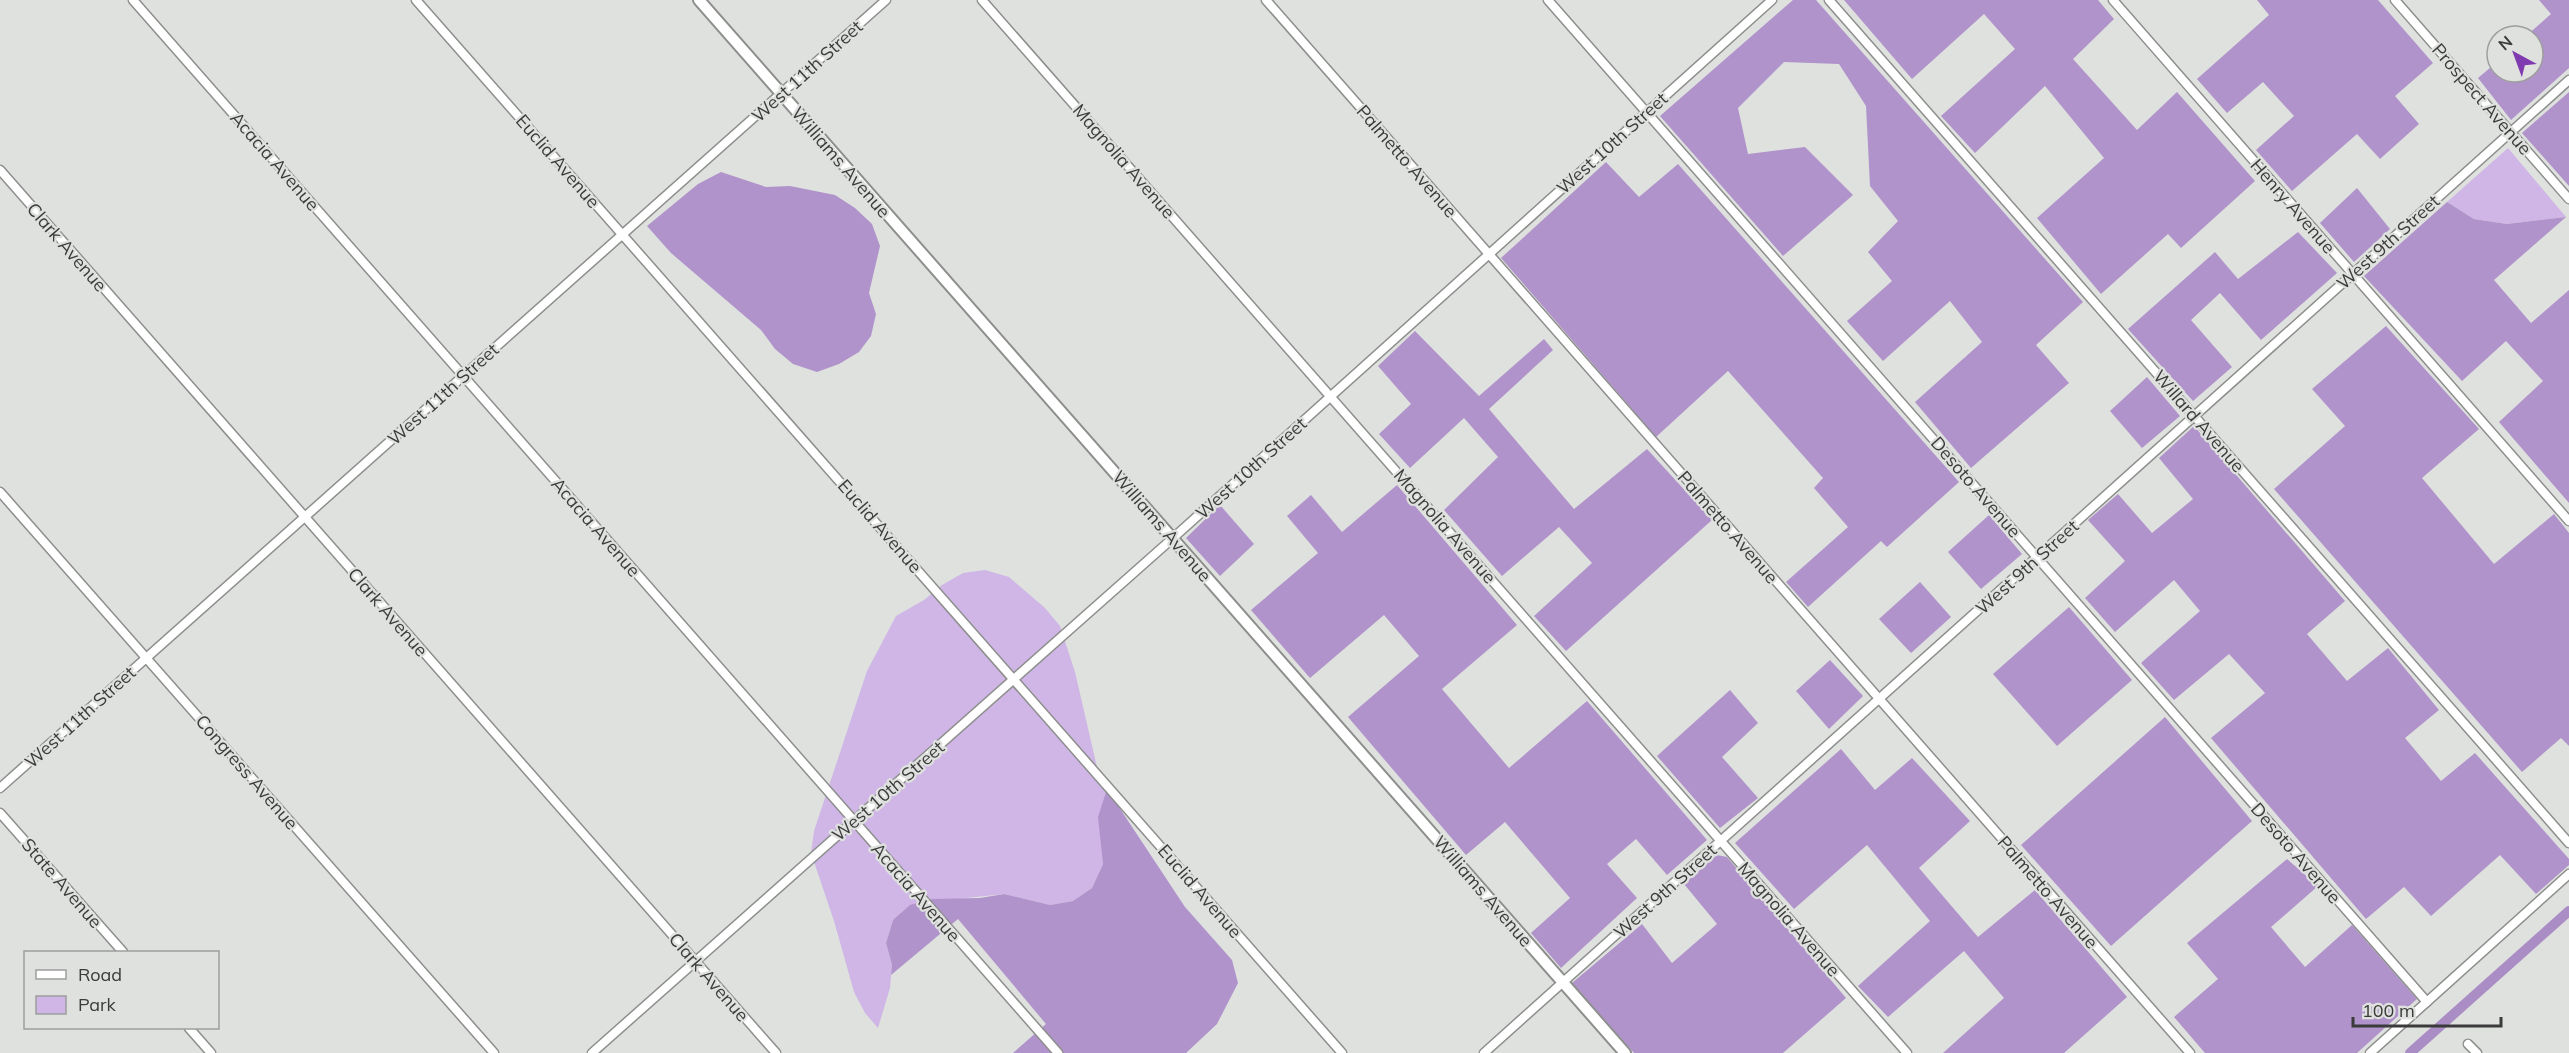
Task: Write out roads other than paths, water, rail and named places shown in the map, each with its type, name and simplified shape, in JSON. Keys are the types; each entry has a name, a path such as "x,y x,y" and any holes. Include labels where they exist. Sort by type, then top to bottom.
{"street":[{"name":"Acacia Avenue","path":"133,0 1058,1053"},
{"name":"Euclid Avenue","path":"416,0 1342,1053"},
{"name":"Williams Avenue","path":"699,0 1625,1053"},
{"name":"West 11th Street","path":"0,788 886,0"},
{"name":"Magnolia Avenue","path":"982,0 1907,1053"},
{"name":"Palmetto Avenue","path":"1266,0 2190,1053"},
{"name":"Desoto Avenue","path":"1548,0 2427,1002"},
{"name":"West 10th Street","path":"592,1053 1015,679 1772,0"},
{"name":"Willard Avenue","path":"1830,0 2569,843"},
{"name":"Henry Avenue","path":"2113,0 2569,521"},
{"name":"Prospect Avenue","path":"2395,0 2569,198"},
{"name":"West 9th Street","path":"1484,1053 2569,80"},
{"name":"Clark Avenue","path":"0,170 776,1053"},
{"name":"Congress Avenue","path":"0,492 494,1053"},
{"name":"State Avenue","path":"0,813 122,951"},
{"path":"2370,1053 2569,874"},
{"path":"190,1029 212,1053"},
{"path":"2468,1044 2477,1053"}],"waterway":[{"path":"2410,1053 2569,911"}]}
